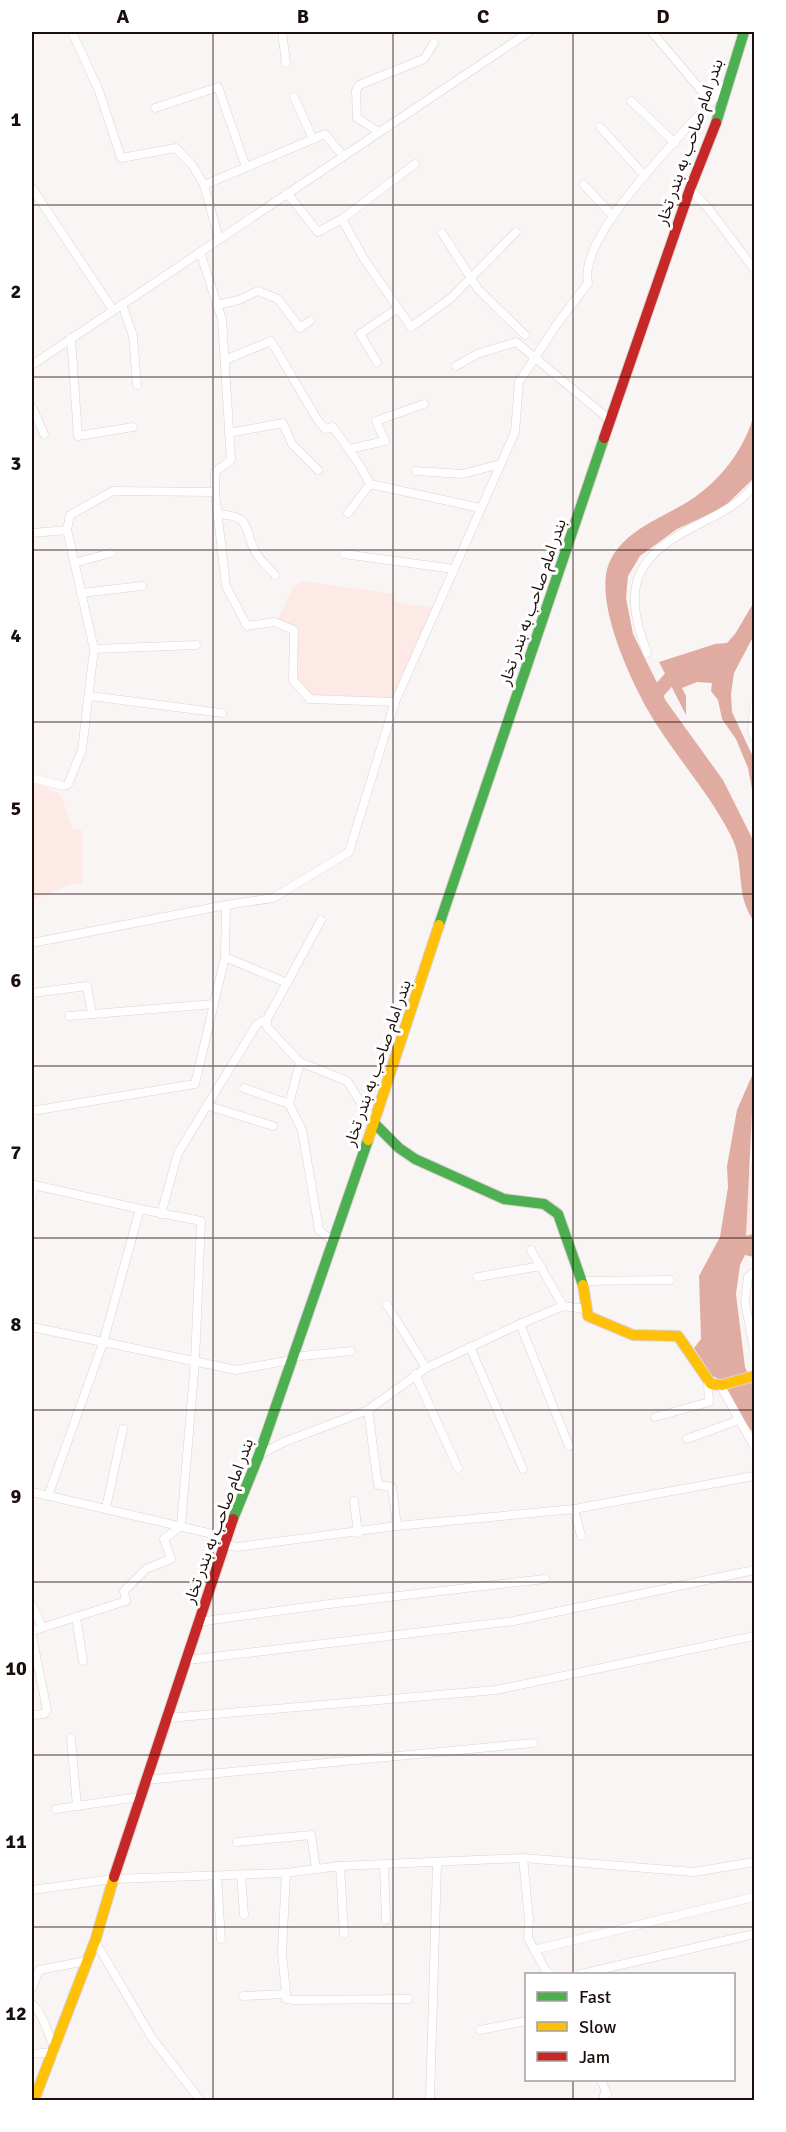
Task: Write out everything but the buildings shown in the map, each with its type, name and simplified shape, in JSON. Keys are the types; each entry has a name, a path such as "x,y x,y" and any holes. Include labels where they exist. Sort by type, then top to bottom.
{"main road":[{"name":"بندر امام صاحب به بندر تخار","path":"34,2100 95,1941 139,1797 188,1660 224,1540 259,1455 334,1242 516,694 690,189 717,120 744,32"},
{"path":"374,1123 399,1148 415,1159 504,1199 550,1206 558,1214 582,1281 588,1316 633,1335 678,1336 708,1383 721,1385 754,1376"}],"street":[{"path":"72,32 99,91 120,158 176,148 193,166 204,185 219,239"},
{"path":"282,32 286,63"},
{"path":"32,365 529,32"},
{"path":"652,32 711,102"},
{"path":"379,132 357,118 356,91 359,85 424,59 434,43"},
{"path":"32,943 273,898 349,852 395,702 515,432 519,382 588,283 586,271 603,228 612,215 728,81"},
{"path":"155,108 218,87 246,167"},
{"path":"294,97 313,139"},
{"path":"631,101 675,143"},
{"path":"600,126 645,176"},
{"path":"204,185 325,134 343,156"},
{"path":"287,193 318,232 342,219 415,164"},
{"path":"585,185 612,215"},
{"path":"32,188 113,310"},
{"path":"690,189 708,208 754,268"},
{"path":"342,219 364,259 411,327 451,298 516,232"},
{"path":"442,233 471,278 506,318 525,335"},
{"path":"200,252 222,320 231,460 214,472 226,586 245,624 249,626 274,622 294,630 293,680 310,699 395,702"},
{"path":"218,305 239,300 258,291 278,300 300,328 310,321"},
{"path":"122,304 133,336 136,385"},
{"path":"377,363 360,334 399,308"},
{"path":"71,338 78,436 133,428"},
{"path":"225,360 271,341 317,419 324,429 333,427 370,484 480,508"},
{"path":"456,366 477,354 516,342 534,360 611,421"},
{"path":"349,449 385,441 376,421 424,404"},
{"path":"32,407 44,434"},
{"path":"229,433 283,423 292,444 318,470"},
{"path":"416,471 463,474 500,464"},
{"path":"348,513 370,484"},
{"path":"648,653 634,605 638,573 649,558 673,536 724,511 754,485"},
{"path":"32,778 64,786 68,784 82,750 90,696 94,649 67,530 70,515 113,491 215,492"},
{"path":"217,514 236,515 243,520 256,553 275,575"},
{"path":"32,533 67,530"},
{"path":"74,563 111,553"},
{"path":"344,554 453,568"},
{"path":"81,593 142,586"},
{"path":"94,649 196,645"},
{"path":"90,696 222,713"},
{"path":"754,707 752,731 754,737"},
{"path":"32,1111 195,1084 225,957 226,905"},
{"path":"321,920 267,1019 267,1027 300,1062 347,1081 374,1123"},
{"path":"225,957 287,983"},
{"path":"32,993 87,986 92,1014"},
{"path":"69,1016 214,1004"},
{"path":"161,1214 178,1153 209,1106 257,1024 267,1019"},
{"path":"300,1062 289,1104 302,1130 319,1230 334,1242"},
{"path":"244,1088 289,1104"},
{"path":"209,1106 273,1126"},
{"path":"32,1197 33,1185 201,1221 195,1361 181,1526 164,1539 171,1559 146,1569 124,1591 126,1601 32,1631"},
{"path":"48,1497 103,1343 140,1209"},
{"path":"531,1250 563,1306"},
{"path":"478,1277 541,1266"},
{"path":"754,1272 748,1277 745,1302 754,1349"},
{"path":"582,1281 670,1280"},
{"path":"387,1305 426,1368"},
{"path":"259,1455 284,1442 368,1410 415,1374 520,1324 563,1306 585,1309"},
{"path":"520,1324 569,1446"},
{"path":"32,1327 237,1370 292,1358 351,1351"},
{"path":"470,1347 523,1469"},
{"path":"415,1374 458,1468"},
{"path":"655,1417 709,1402 708,1383"},
{"path":"721,1385 754,1446"},
{"path":"368,1410 378,1485 392,1487 397,1526"},
{"path":"687,1439 739,1419"},
{"path":"106,1508 123,1429"},
{"path":"32,1492 181,1526 224,1540 237,1547 358,1533 397,1526 574,1509 754,1476"},
{"path":"354,1501 358,1533"},
{"path":"574,1509 581,1536"},
{"path":"188,1660 514,1621 754,1570"},
{"path":"198,1622 329,1604 545,1580"},
{"path":"32,1605 42,1627"},
{"path":"76,1617 83,1661"},
{"path":"32,1636 47,1710 44,1714 32,1715"},
{"path":"168,1718 496,1690 754,1636"},
{"path":"71,1738 77,1806"},
{"path":"146,1780 533,1743"},
{"path":"56,1809 139,1797"},
{"path":"237,1842 311,1835 316,1868"},
{"path":"32,1887 113,1879 286,1873 340,1866 437,1864 523,1858 694,1872 754,1862"},
{"path":"523,1858 529,1919 528,1938 546,1971 549,1973"},
{"path":"430,2100 437,1864"},
{"path":"340,1866 344,1934"},
{"path":"384,1866 386,1920"},
{"path":"286,1873 282,1952 286,1999 408,1999"},
{"path":"241,1874 244,1915"},
{"path":"217,1876 220,1939"},
{"path":"534,1950 754,1898"},
{"path":"585,1973 754,1934"},
{"path":"95,1941 152,2038 200,2100"},
{"path":"32,1988 39,1970 86,1960"},
{"path":"243,1996 286,1994"},
{"path":"32,2004 39,2011 54,2050 32,2054"},
{"path":"480,2030 525,2021"},
{"path":"603,2081 607,2094 604,2095 604,2100"}],"shaded area":[{"path":"754,414 754,478 723,508 677,529 640,556 628,576 626,598 633,634 666,701 723,780 754,842 754,921 744,900 738,858 731,836 712,803 656,724 630,675 608,612 606,572 612,557 626,540 644,526 696,496 718,477 744,441"},
{"path":"300,581 396,594 395,602 433,608 393,701 313,697 295,678 299,630 276,623 293,588"},
{"path":"754,602 754,635 734,673 731,694 732,712 754,759 754,800 748,768 736,739 722,719 718,700 711,691 712,683 697,682 682,688 686,696 686,715 659,662 715,644 727,643"},
{"path":"32,784 46,787 60,794 73,829 82,830 82,883 71,884 32,901"},
{"path":"754,1071 746,1236 752,1234 754,1229 754,1257 745,1255 740,1265 736,1294 745,1367 754,1389 754,1434 728,1400 721,1380 712,1376 694,1348 701,1339 699,1276 720,1237 728,1187 727,1166 737,1110"},
{"path":"754,1105 754,1229 752,1234 746,1237 747,1183 752,1159 751,1124"}],"waterway":[{"path":"652,698 676,672 683,670"}],"traffic: fast":[{"path":"716,123 744,32"},
{"path":"439,925 604,438"},
{"path":"374,1123 399,1148 415,1159 504,1199 544,1204 558,1214 583,1285"},
{"path":"233,1519 259,1455 368,1140"}],"traffic: slow":[{"path":"368,1140 439,925"},
{"path":"583,1285 588,1316 633,1335 678,1336 711,1384 722,1385 754,1376"},
{"path":"34,2100 95,1941 114,1877"}],"traffic: jam":[{"path":"604,438 690,189 716,123"},
{"path":"114,1877 233,1519"}]}
